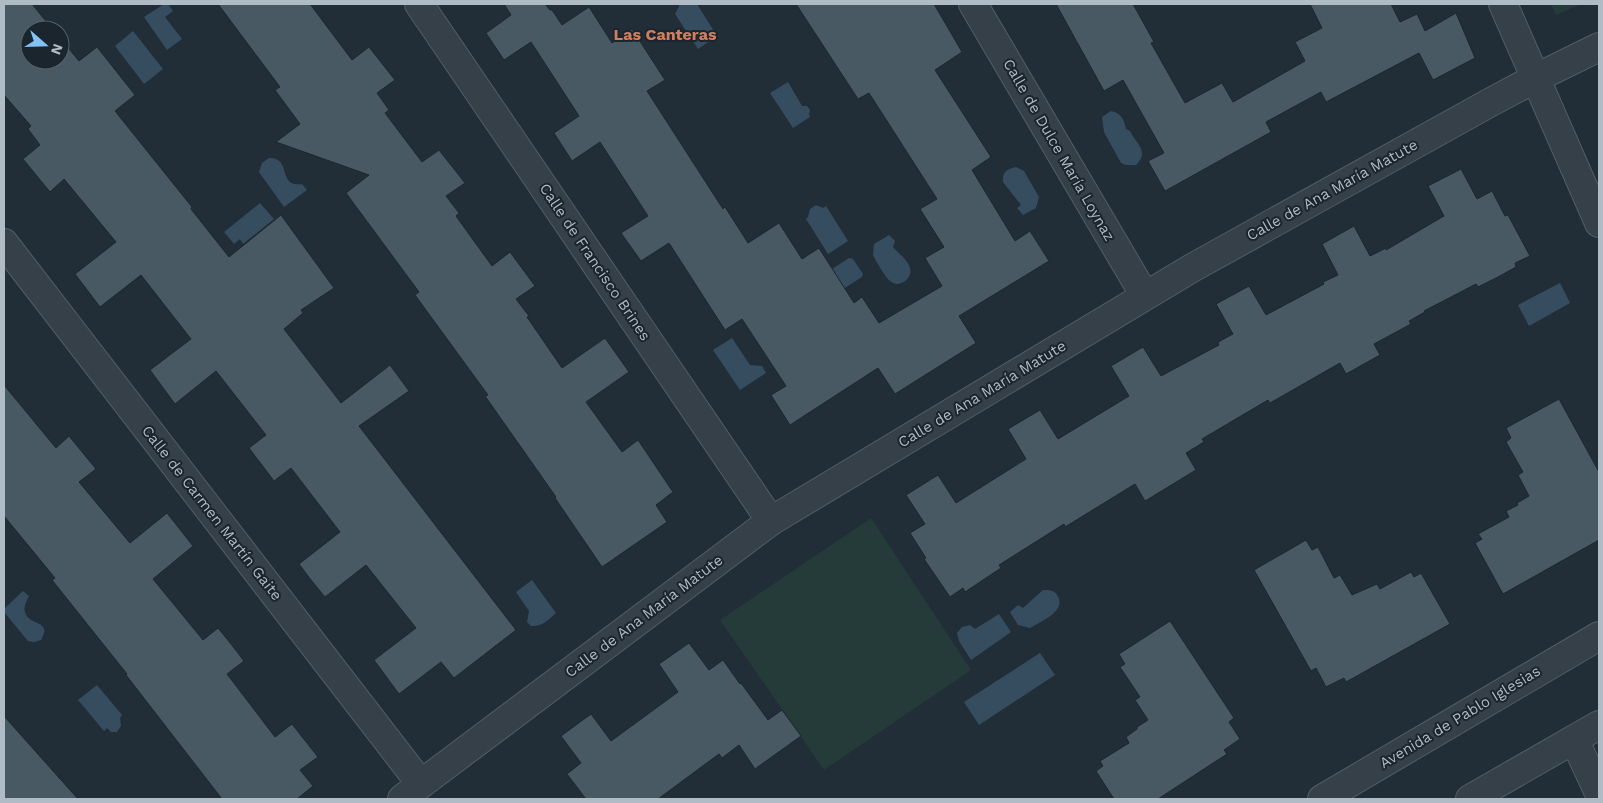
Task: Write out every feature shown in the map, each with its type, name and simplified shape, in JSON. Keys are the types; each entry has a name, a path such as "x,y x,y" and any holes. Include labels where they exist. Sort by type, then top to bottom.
{"street":[{"name":"Calle de Francisco Brines","path":"419,4 771,521"},
{"name":"Calle de Dulce María Loynaz","path":"973,4 1145,296"},
{"path":"1503,4 1599,223"},
{"name":"Calle de Ana María Matute","path":"412,792 771,521 1192,268 1536,78 1599,47"},
{"name":"Calle de Carmen Martín Gaite","path":"4,243 412,792"},
{"name":"Avenida de Pablo Iglesias","path":"1322,799 1599,636"},
{"path":"1470,799 1599,724"},
{"path":"1574,739 1599,793"}],"green space":[{"path":"1551,4 1582,4 1556,15"},
{"path":"871,518 971,670 824,770 720,620"}],"water":[{"path":"164,4 168,4 173,11 165,17 182,39 167,50 144,17"},
{"path":"680,4 697,4 717,36 698,49 675,14"},
{"path":"133,31 163,69 144,84 115,46"},
{"path":"788,82 802,106 807,106 810,110 810,117 793,128 770,93"},
{"path":"1111,111 1122,117 1126,129 1130,131 1142,152 1142,156 1136,165 1121,163 1104,132 1102,117"},
{"path":"269,158 280,162 290,181 294,184 302,184 307,190 284,207 259,172 262,163"},
{"path":"1016,167 1024,171 1039,197 1036,208 1023,215 1017,208 1021,205 1003,182 1005,172"},
{"path":"260,203 274,219 243,244 240,239 234,244 224,232"},
{"path":"816,205 823,208 826,206 848,241 828,254 806,219 810,209"},
{"path":"889,235 895,241 893,247 905,259 910,268 907,279 897,284 888,279 873,255 874,244"},
{"path":"849,258 853,259 863,274 862,277 824,301 812,282"},
{"path":"1560,283 1570,303 1529,326 1518,305"},
{"path":"732,338 750,365 762,366 766,373 740,390 713,350"},
{"path":"532,580 556,613 545,623 535,626 531,626 527,622 529,611 516,592"},
{"path":"1043,590 1056,593 1059,606 1056,611 1030,628 1018,625 1010,612 1018,605 1023,608"},
{"path":"23,591 29,596 24,608 27,617 44,629 41,640 28,641 4,612 4,609"},
{"path":"999,614 1011,632 971,660 959,641 957,633 962,627 970,625 975,629"},
{"path":"1040,653 1055,675 979,725 964,702"},
{"path":"97,685 122,715 120,718 121,726 117,732 111,732 107,728 104,731 78,700"}],"building":[{"path":"4,4 32,4 45,20 20,20 20,70 70,70 70,50 79,61 97,47 135,95 115,111 192,207 191,209 229,257 281,215 334,288 301,310 303,313 284,329 341,403 390,365 409,391 359,426 516,630 454,678 441,662 399,694 374,660 416,628 366,565 325,597 311,580 299,564 340,532 291,468 274,481 249,448 266,435 216,371 175,404 150,370 191,339 141,275 100,307 75,274 116,242 64,179 50,192 23,159 40,145 28,129 31,126 4,95"},
{"path":"218,4 310,4 352,60 369,47 395,80 377,93 389,110 385,113 422,162 439,150 465,183 446,196 459,213 456,216 492,266 510,252 535,286 516,299 562,368 605,338 629,372 586,402 622,452 638,440 673,492 656,505 667,522 602,567 556,497 485,396 488,395 415,295 419,292 346,193 369,175 276,142 300,124 275,90 280,87"},
{"path":"504,4 545,4 552,10 562,25 589,7 612,43 632,29 665,80 647,91 723,209 725,207 748,243 779,223 802,259 819,248 854,303 862,297 879,323 942,286 925,258 944,247 920,209 937,199 869,93 858,99 796,4 934,4 962,52 935,70 991,157 972,170 1015,241 1030,231 1049,261 959,316 976,343 895,394 878,368 790,425 771,395 786,386 742,319 725,330 669,243 641,261 621,233 648,216 600,142 572,161 554,133 579,116 531,42 504,60 486,33 511,15"},
{"path":"1056,4 1133,4 1154,42 1151,43 1185,103 1222,83 1233,102 1305,61 1295,42 1322,28 1310,4 1391,4 1400,22 1417,14 1425,31 1456,13 1475,58 1433,80 1419,53 1326,102 1321,92 1266,122 1271,132 1165,191 1148,161 1164,153 1123,80 1104,91"},
{"path":"1461,169 1477,199 1492,191 1505,216 1508,215 1530,256 1515,263 1516,267 1498,277 1478,287 1476,284 1424,311 1409,321 1411,324 1374,344 1380,355 1346,374 1340,363 1270,403 1268,400 1202,439 1204,442 1186,453 1196,470 1145,501 1135,484 1065,527 1064,524 999,565 1001,568 965,592 963,588 950,597 924,559 926,558 910,533 925,524 906,495 938,475 956,503 1026,459 1008,429 1040,410 1058,439 1129,396 1111,366 1143,347 1161,376 1219,345 1218,342 1233,334 1216,304 1249,286 1266,315 1324,284 1323,282 1338,275 1322,244 1354,226 1370,256 1386,248 1386,250 1444,216 1428,186"},
{"path":"4,385 56,448 69,436 96,469 79,482 130,543 167,513 193,546 153,579 203,640 218,628 231,644 244,661 227,674 275,737 292,724 318,757 300,770 313,786 297,799 222,799 127,674 52,580 55,578 4,516"},
{"path":"1559,399 1599,472 1599,540 1503,594 1475,543 1482,539 1478,534 1509,517 1506,511 1518,505 1517,503 1529,496 1518,475 1523,472 1506,442 1511,438 1506,428"},
{"path":"1306,540 1312,550 1318,547 1334,578 1340,575 1352,595 1377,584 1380,589 1411,572 1414,577 1421,573 1450,624 1346,682 1344,678 1326,687 1316,668 1311,671 1254,570"},
{"path":"1170,621 1234,718 1229,722 1240,739 1224,750 1227,754 1158,799 1114,799 1096,771 1103,766 1100,761 1129,743 1126,737 1148,720 1135,700 1140,697 1120,667 1125,664 1119,654"},
{"path":"689,643 709,670 723,660 768,720 782,710 801,736 755,769 739,745 722,758 719,754 658,799 586,799 567,774 581,763 561,736 591,714 611,741 678,692 659,664"},
{"path":"4,716 78,799 4,799"}],"district":[{"name":"Las Canteras","path":"665,34"}]}
